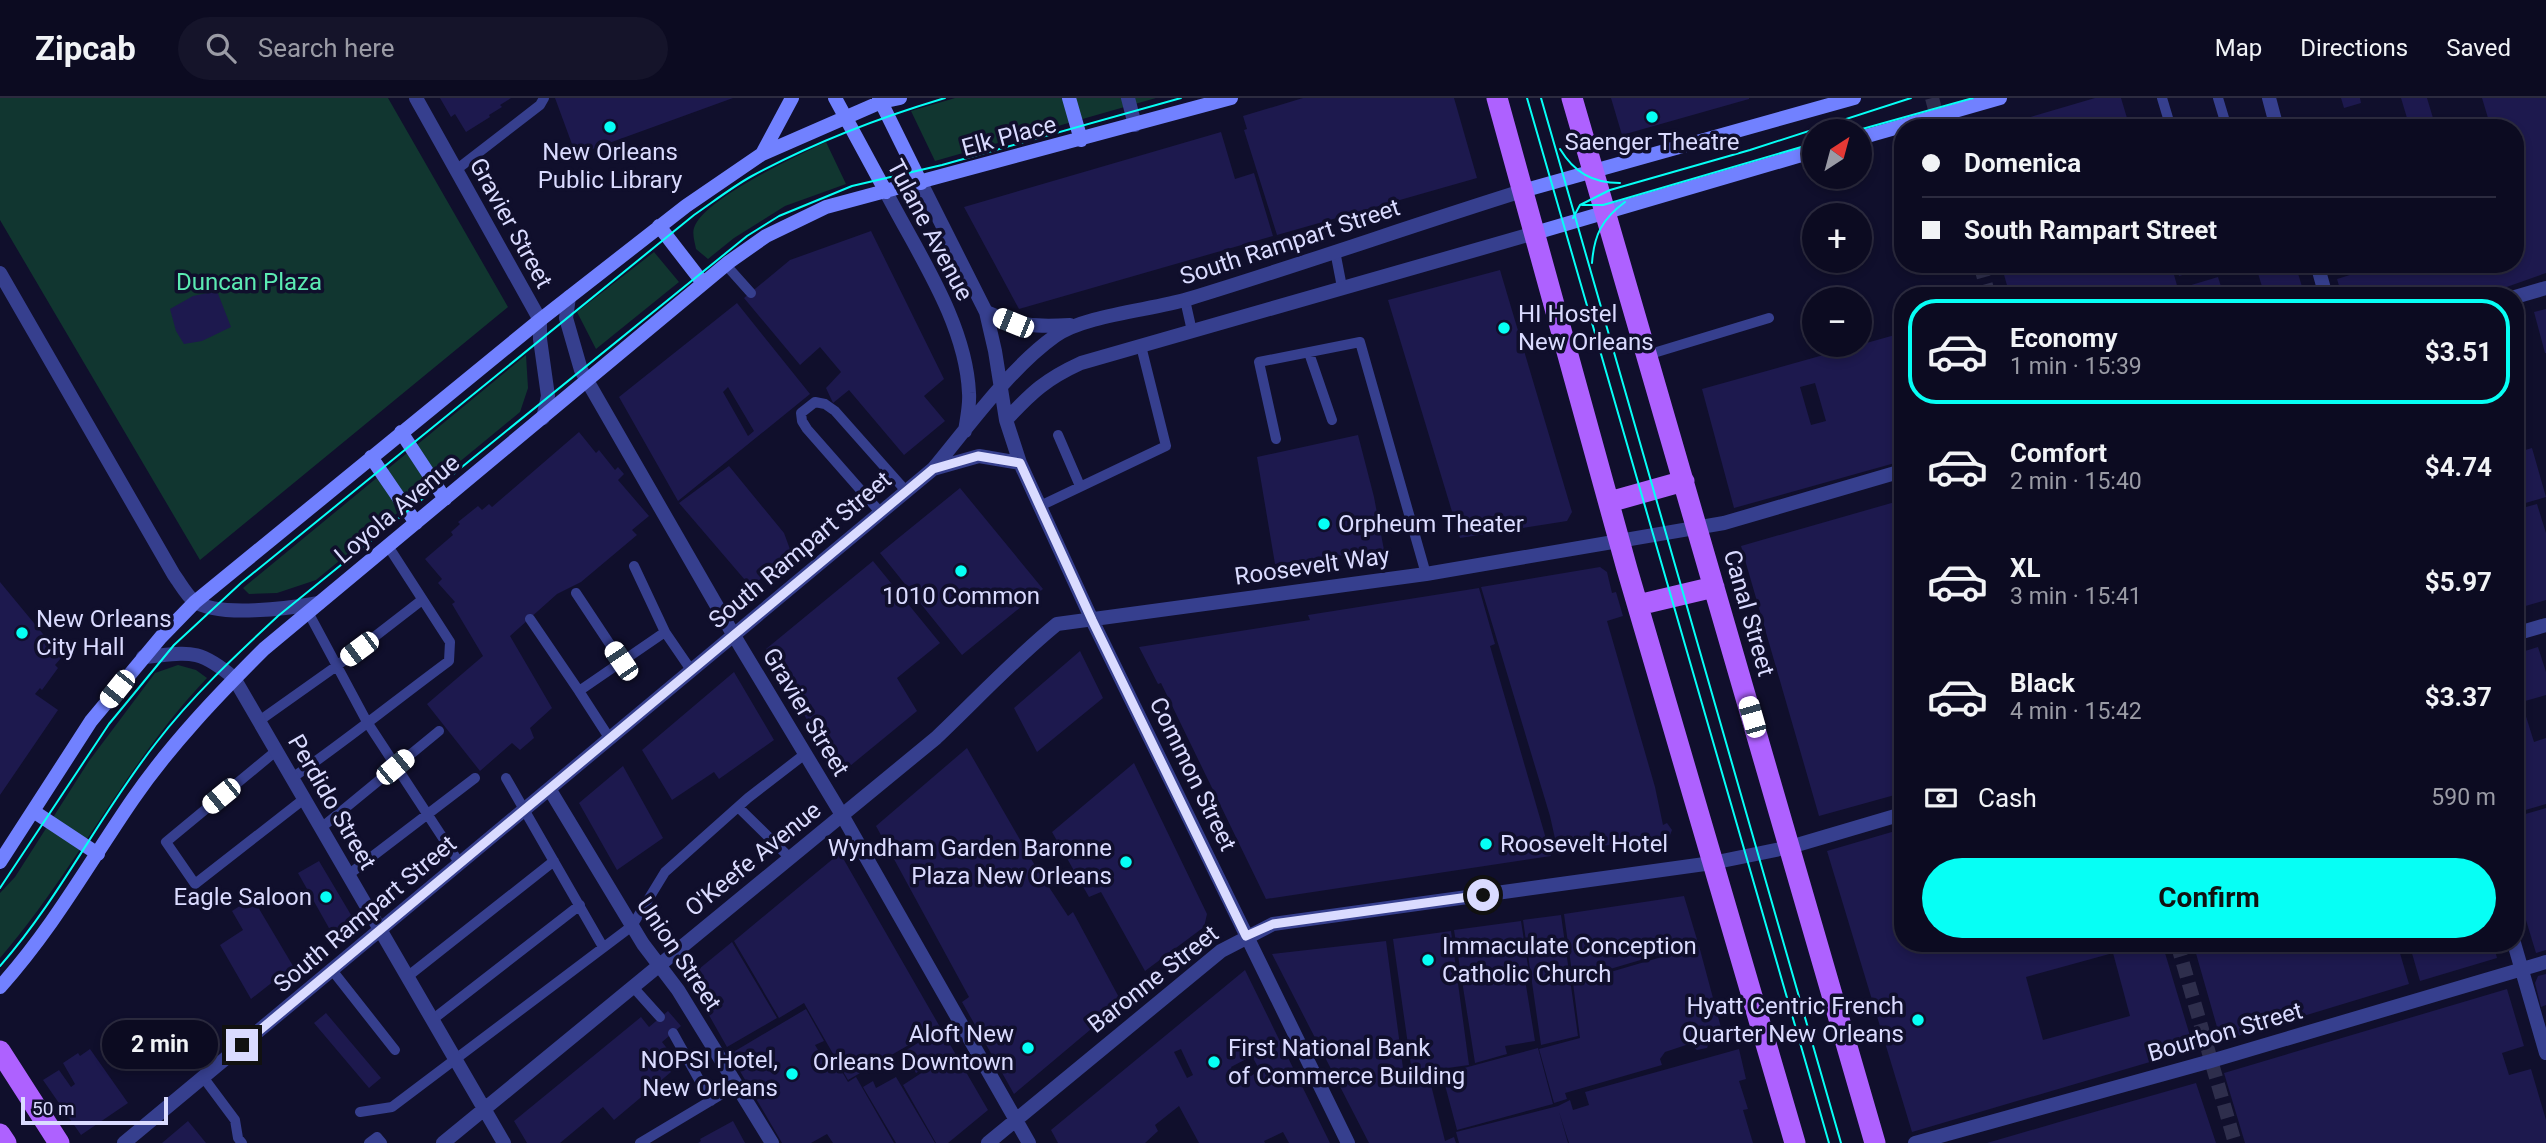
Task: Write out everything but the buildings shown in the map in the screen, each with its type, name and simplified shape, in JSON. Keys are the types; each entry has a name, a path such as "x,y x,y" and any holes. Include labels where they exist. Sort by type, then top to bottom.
{"main road":[{"path":"762,154 792,98"},
{"name":"Tulane Avenue","path":"835,98 886,192"},
{"path":"0,862 91,721 143,657 195,601 659,226 762,154 880,100 900,98"},
{"path":"1069,98 1081,140"},
{"name":"Elk Place","path":"921,183 1135,125 1194,103 1231,98"},
{"path":"1497,98 1619,540 1795,1143"},
{"name":"Canal Street","path":"1572,98 1875,1143"},
{"name":"South Rampart Street","path":"1522,191 1854,98"},
{"path":"1926,119 2000,98"},
{"name":"Tulane Avenue","path":"880,100 921,183"},
{"path":"1872,135 1894,128"},
{"path":"1535,233 1802,155"},
{"name":"Loyola Avenue","path":"0,987 46,933 134,798 172,747 264,649 726,265 766,236 827,207 921,183"},
{"path":"659,226 703,284"},
{"path":"401,432 445,499"},
{"path":"371,457 416,523"},
{"path":"1609,502 1684,481"},
{"path":"1638,606 1714,587"},
{"path":"33,811 98,854"},
{"path":"0,1051 60,1143"},
{"path":"0,1134 6,1143"}],"street":[{"name":"Gravier Street","path":"416,98 540,320 548,396 543,418"},
{"path":"1128,98 1135,125"},
{"path":"2269,98 2275,119"},
{"name":"Tulane Avenue","path":"921,183 986,312 1006,420"},
{"name":"South Rampart Street","path":"124,1143 933,469 1000,390 1057,334 1079,324 1185,300 1522,191"},
{"name":"Tulane Avenue","path":"886,192 957,328 969,389 965,430"},
{"path":"1006,420 1031,393 1054,375 1081,363 1535,233"},
{"path":"0,273 174,575 195,601 238,611 313,607"},
{"path":"2524,294 2546,288"},
{"name":"Gravier Street","path":"569,297 566,318 581,370 733,635 842,815 1029,1143"},
{"path":"986,312 1014,324 1079,324"},
{"name":"Common Street","path":"1006,420 1020,463 1092,620 1348,1143"},
{"path":"933,469 978,456 1020,463"},
{"name":"Roosevelt Way","path":"1092,620 1426,574 1724,523 1894,473"},
{"name":"O'Keefe Avenue","path":"443,1143 936,738 1025,650 1057,624 1092,620"},
{"path":"2524,631 2546,625"},
{"name":"Perdido Street","path":"143,657 198,654 215,662 234,678 504,1143"},
{"name":"Union Street","path":"550,790 632,926 678,990 772,1143"},
{"name":"Baronne Street","path":"988,1143 1221,951 1273,924 1712,863 1790,847 1894,816"},
{"path":"2517,952 2546,1053"},
{"name":"Bourbon Street","path":"1915,1143 2546,962"}],"lane":[{"path":"456,170 540,105 544,98"},
{"path":"2162,98 2168,119"},
{"path":"2218,98 2224,119"},
{"path":"1335,251 1342,287"},
{"path":"726,265 751,293"},
{"path":"1185,300 1192,331"},
{"path":"1647,355 1769,318"},
{"path":"1276,439 1259,362 1360,342 1426,574"},
{"path":"1040,506 1166,446 1141,346"},
{"path":"1309,353 1332,421"},
{"path":"880,512 807,429 801,413 815,402 825,404 835,411 906,491"},
{"path":"1058,435 1080,486"},
{"path":"292,778 449,661 450,642 388,546"},
{"path":"635,566 665,632 691,670"},
{"path":"576,593 621,661"},
{"path":"259,721 338,665 422,600"},
{"path":"313,607 367,722 460,864"},
{"path":"530,619 610,739"},
{"path":"579,691 665,632"},
{"path":"321,828 439,731"},
{"path":"276,751 166,842 195,884 304,799"},
{"path":"360,1112 392,1107 632,926 665,872 738,807 805,754"},
{"path":"348,875 475,778"},
{"path":"506,778 604,947"},
{"path":"738,807 790,858"},
{"path":"407,977 554,861"},
{"path":"432,1020 579,905"},
{"path":"332,970 395,1050"},
{"path":"633,987 660,1017"},
{"path":"673,1033 711,1101"},
{"path":"203,1077 235,1120 238,1138 242,1143"},
{"path":"640,1143 737,1085"},
{"path":"369,1143 377,1137 382,1143"}],"green space":[{"name":"Duncan Plaza","path":"0,98 388,98 508,307 200,560 0,220"},
{"path":"955,98 1156,98 935,161 911,111"},
{"path":"826,142 846,184 785,206 734,238 708,259 696,249 694,228 714,204 752,179"},
{"path":"654,252 679,282 596,349 577,312"},
{"path":"526,355 528,388 520,412 316,580 277,593 249,594 243,588"},
{"path":"178,665 196,670 207,678 151,745 53,889 0,958 0,893 15,877 89,761 155,673"}],"tunnel":[{"path":"1932,98 1938,119"},
{"path":"1983,273 1986,287"},
{"path":"2180,952 2235,1143"}],"tram line":[{"path":"0,888 109,724 174,645 241,583 694,215 730,190 752,176 822,142 945,98"},
{"path":"0,966 42,912 116,798 156,743 230,661 278,616 747,236 779,216 852,186 942,165 1181,98"},
{"path":"1527,98 1829,1143"},
{"path":"1541,98 1841,1143"},
{"path":"1573,218 1580,205 1610,190 1750,150 1911,98"},
{"path":"1898,119 1973,98"},
{"path":"1872,126 1894,120"},
{"path":"1582,205 1603,205 1802,147"},
{"path":"1560,149 1571,164 1585,175 1601,181 1620,183"},
{"path":"1592,263 1601,228 1610,215 1625,202"}],"place":[{"name":"Saenger Theatre","path":"1652,117"},
{"name":"New Orleans Public Library","path":"610,127"},
{"name":"HI Hostel New Orleans","path":"1504,328"},
{"name":"Orpheum Theater","path":"1324,524"},
{"name":"1010 Common","path":"961,571"},
{"name":"New Orleans City Hall","path":"22,633"},
{"name":"Roosevelt Hotel","path":"1486,844"},
{"name":"Wyndham Garden Baronne Plaza New Orleans","path":"1126,862"},
{"name":"Eagle Saloon","path":"326,897"},
{"name":"Immaculate Conception Catholic Church","path":"1428,960"},
{"name":"Hyatt Centric French Quarter New Orleans","path":"1918,1020"},
{"name":"Aloft New Orleans Downtown","path":"1028,1048"},
{"name":"First National Bank of Commerce Building","path":"1214,1062"},
{"name":"NOPSI Hotel, New Orleans","path":"792,1074"}],"route":[{"path":"242,1045 933,469 978,456 1020,463 1092,620 1246,936 1273,924 1483,895"}]}
